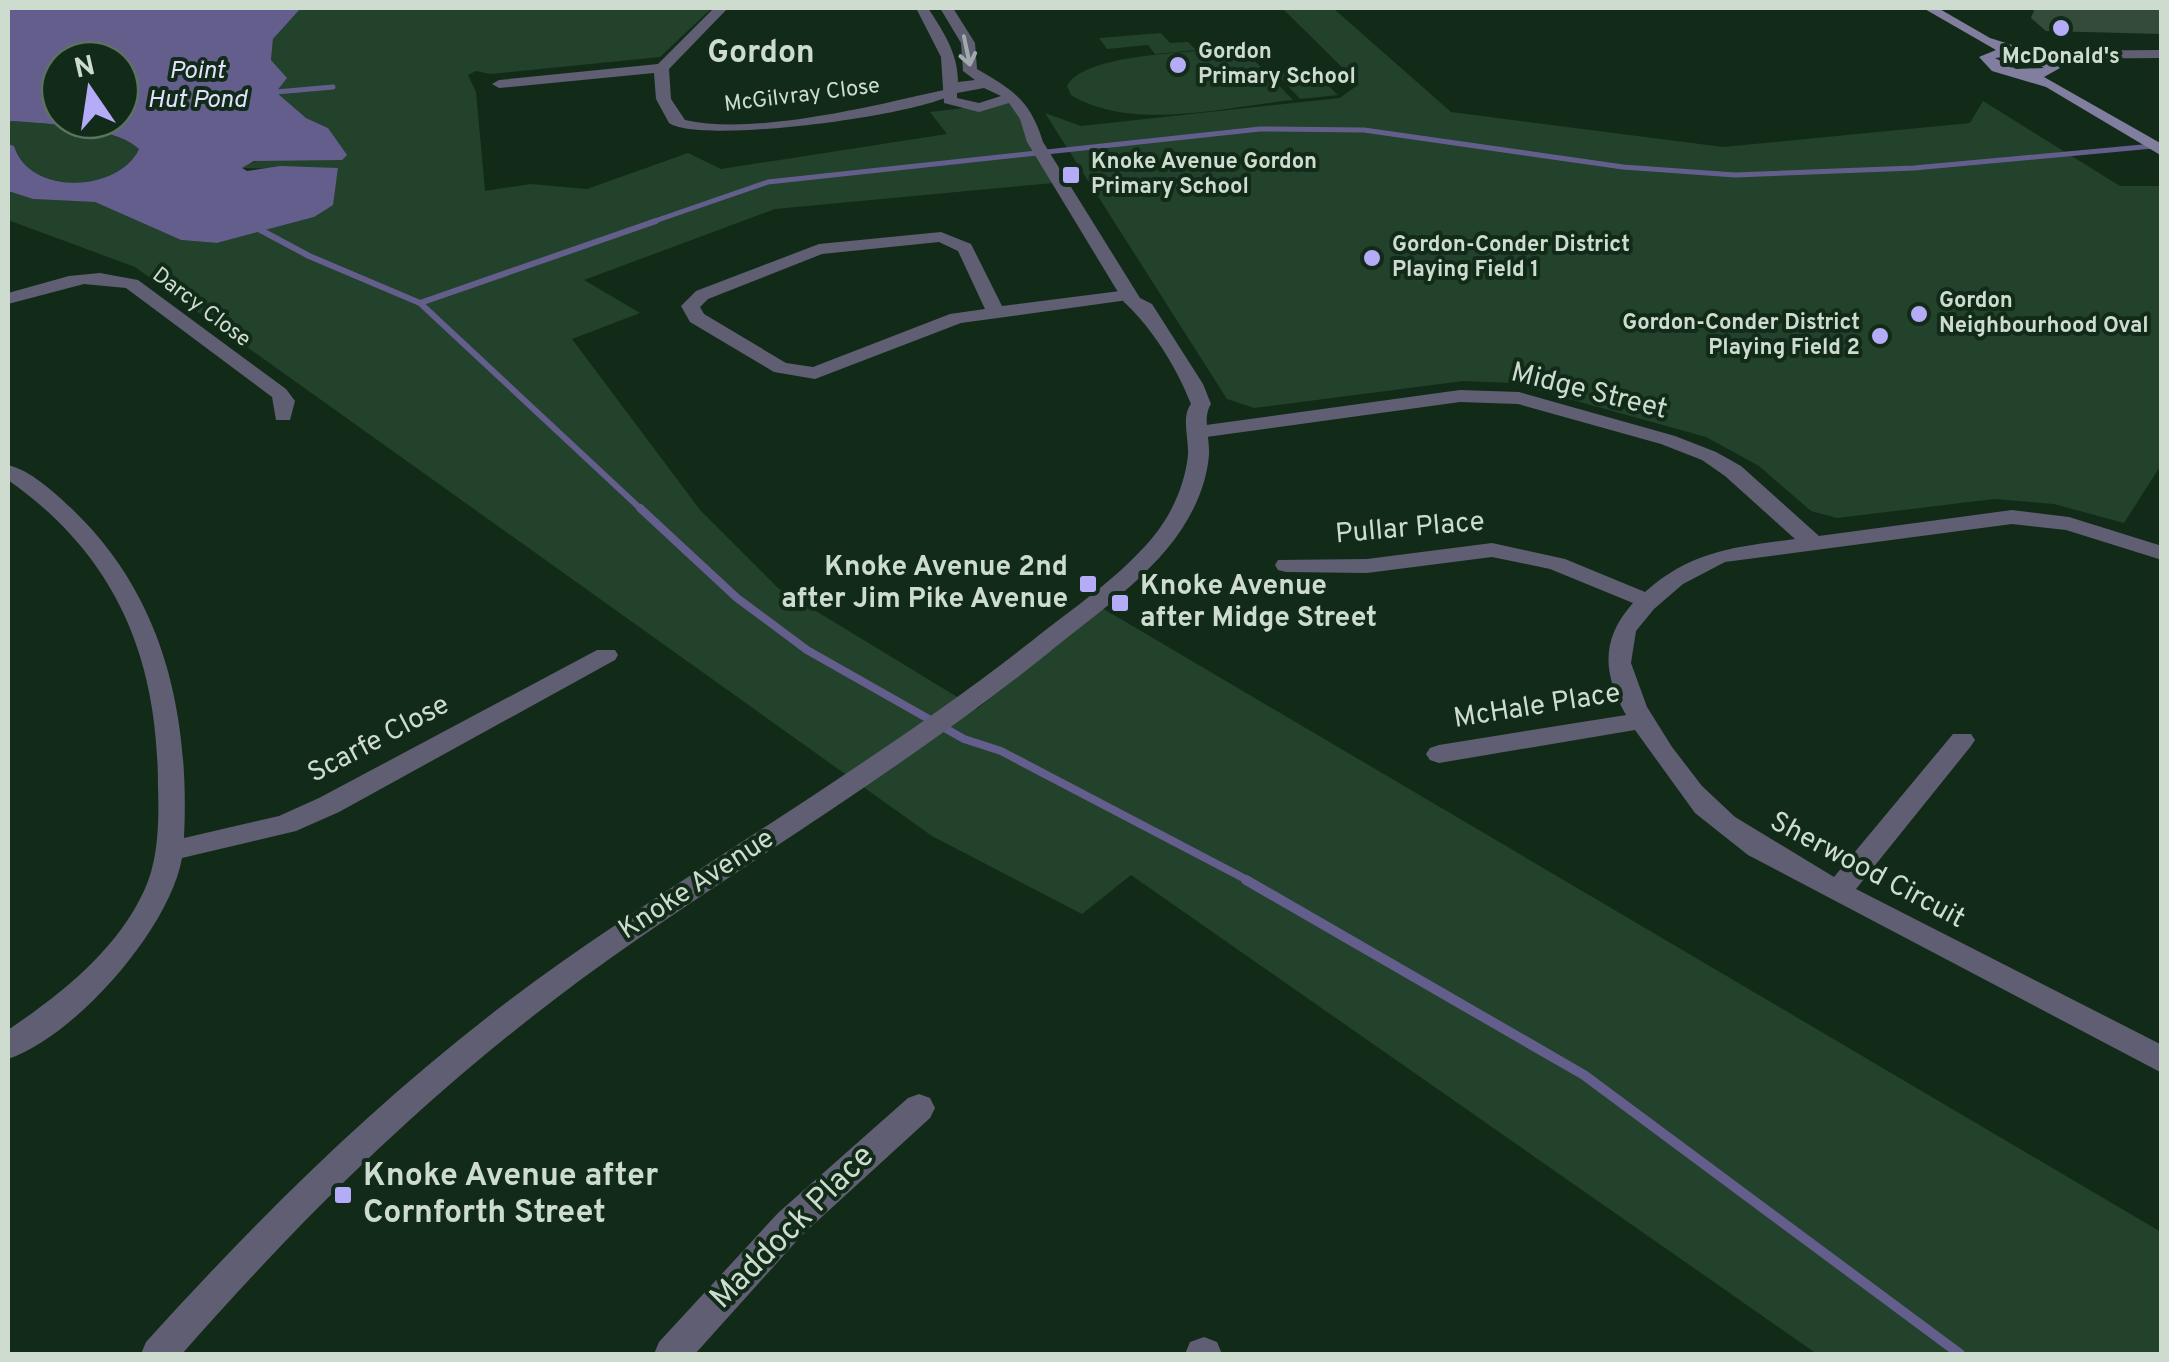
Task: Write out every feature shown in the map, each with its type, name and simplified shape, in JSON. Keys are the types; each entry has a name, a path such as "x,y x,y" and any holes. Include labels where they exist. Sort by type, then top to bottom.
{"main road":[{"path":"1911,8 1956,32 1986,61 2052,84 2162,140"},
{"path":"1929,8 1986,40 2048,61 2052,70 2074,89 2162,152"},
{"path":"1986,61 1990,54 2024,54"},
{"path":"2017,74 2052,70"}],"street":[{"path":"499,84 662,68 721,8"},
{"path":"922,8 949,54 952,102 1004,116 1032,137"},
{"path":"947,8 968,43 970,71 1010,97 999,104 967,107"},
{"path":"2024,54 2154,54"},
{"path":"2052,70 2154,54"},
{"name":"McGilvray Close","path":"662,68 660,80 671,117 696,129 727,129 898,106 974,84 1001,89"},
{"path":"1001,89 1028,120 1032,137 1130,298 1129,310 1197,422"},
{"name":"McGilvray Close","path":"898,106 967,107"},
{"path":"995,312 965,248 951,239 930,236 819,249 702,294 690,306 697,318 781,368 815,373 836,368 930,327 995,312 1130,298"},
{"name":"Darcy Close","path":"8,300 86,278 117,279 132,284 279,393 285,401 284,416"},
{"name":"Midge Street","path":"1197,422 1460,396 1519,398 1668,440 1709,456 1733,471 1812,543"},
{"name":"Knoke Avenue","path":"160,1354 247,1254 351,1151 478,1039 586,958 976,700 1143,560 1171,528 1195,479 1197,422"},
{"path":"8,471 78,526 113,566 151,642 166,701 173,771 170,850 158,892 133,935 98,978 51,1018 8,1046"},
{"name":"Sherwood Circuit","path":"2162,553 2070,524 2012,517 1720,556 1693,566 1650,602 1627,626 1619,646 1619,669 1676,771 1705,806 1745,840 2162,1060"},
{"name":"Pullar Place","path":"1286,565 1366,566 1492,550 1557,564 1650,602"},
{"name":"Scarfe Close","path":"170,850 286,824 606,655"},
{"name":"McHale Place","path":"1439,754 1645,720"},
{"path":"1838,892 1962,740"},
{"name":"Maddock Place","path":"672,1354 790,1224 919,1108"}],"green space":[{"path":"301,8 712,8 660,57 490,74 476,71 468,75 476,92 485,191 530,184 587,189 688,153 721,169 947,134 930,112 1015,102 1064,182 775,209 584,280 640,313 572,339 700,510 778,588 977,709 1102,608 2161,1232 2161,1354 1817,1354 1131,875 1082,914 932,836 135,267 8,220 8,191 33,199 95,202 181,240 217,243 314,217 336,181 338,169 242,168 277,158 342,160 328,128 306,118 276,92 284,75 271,60 273,39"},
{"path":"1282,8 1333,8 1451,112 1723,147 1970,123 1983,101 2120,186 2161,186 2161,465 2124,523 2054,504 1994,499 1837,518 1811,511 1759,466 1706,437 1511,383 1463,381 1254,408 1227,399 1045,113 1081,126 1340,98 1359,84"},
{"path":"1161,33 1170,43 1188,42 1196,50 1155,54 1148,45 1107,49 1099,38"},
{"path":"1242,48 1293,100 1150,115 1095,106 1071,95 1067,86 1096,66 1120,60"},
{"path":"1310,68 1338,95 1300,99 1274,71"},
{"path":"8,121 40,124 40,140 126,140 139,149 113,174 75,183 38,174 8,144"}],"water":[{"name":"Point Hut Pond","path":"8,8 301,8 273,39 271,60 287,78 276,92 306,118 328,128 347,155 342,160 254,161 242,168 338,168 333,205 314,217 217,243 181,240 95,202 33,199 8,191 8,144 14,146 23,163 55,181 95,180 129,163 139,149 126,140 140,140 140,40 40,40 40,124 8,121"}],"waterway":[{"path":"276,92 333,87"},
{"path":"649,223 768,182 1260,129 1364,130 1623,167 1735,175 1914,168 2153,146"},
{"path":"420,303 656,221"},
{"path":"253,226 309,256 420,303"},
{"path":"420,303 643,511"},
{"path":"640,508 737,598 807,650 964,739 1001,751 1251,882"},
{"path":"1246,880 1584,1075 1960,1354"}],"place":[{"name":"McDonald's","path":"2061,28"},
{"name":"Gordon Primary School","path":"1178,65"},
{"name":"Knoke Avenue Gordon Primary School","path":"1071,175"},
{"name":"Gordon-Conder District Playing Field 1","path":"1372,258"},
{"name":"Gordon Neighbourhood Oval","path":"1919,314"},
{"name":"Gordon-Conder District Playing Field 2","path":"1880,336"},
{"name":"Knoke Avenue 2nd after Jim Pike Avenue","path":"1088,584"},
{"name":"Knoke Avenue after Midge Street","path":"1120,603"},
{"name":"Knoke Avenue after Cornforth Street","path":"343,1195"}],"district":[{"name":"Gordon","path":"761,54"}]}
